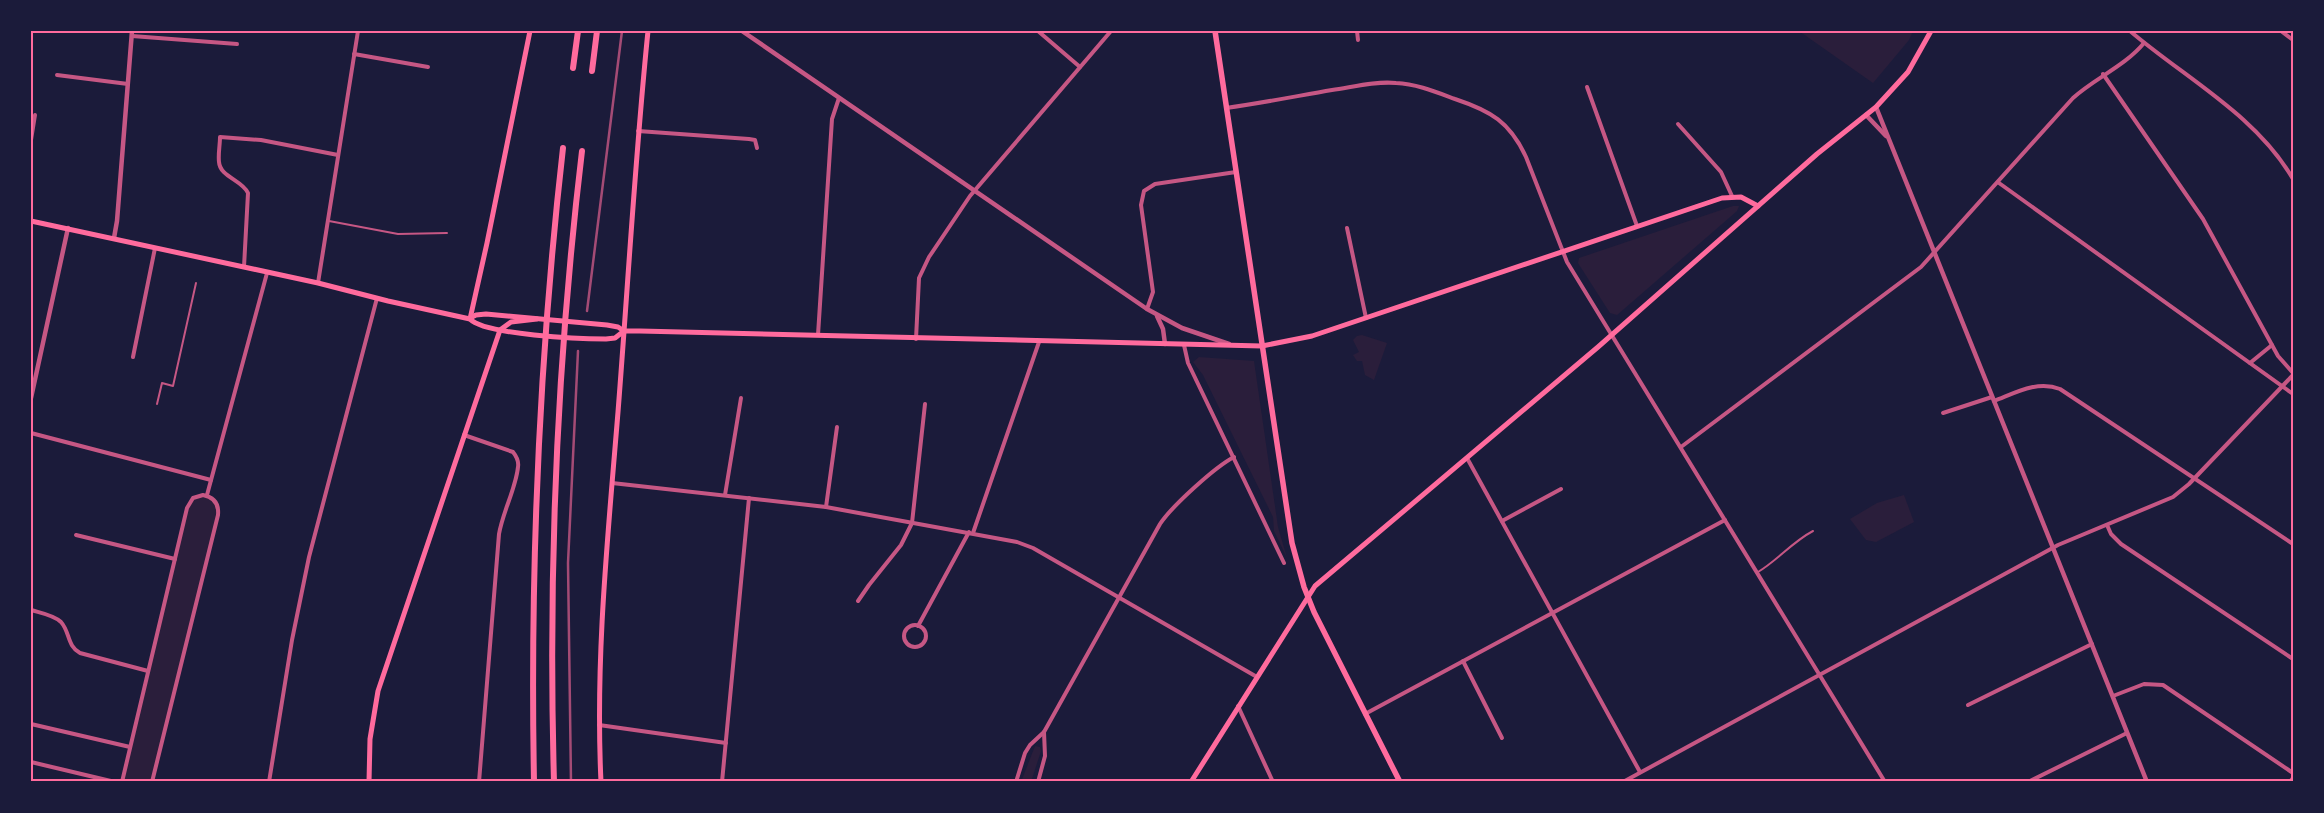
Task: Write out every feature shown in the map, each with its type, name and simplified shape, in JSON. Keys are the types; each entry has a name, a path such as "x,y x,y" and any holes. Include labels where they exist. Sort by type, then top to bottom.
{"highway":[{"path":"573,68 578,31"},
{"path":"592,71 597,31"},
{"path":"534,782 533,621 536,485 547,309 563,148"},
{"path":"554,782 552,627 556,468 566,307 582,151"}],"main road":[{"path":"470,319 530,31"},
{"path":"601,782 599,725 602,632 638,131 648,31"},
{"path":"1214,31 1292,543 1307,596 1400,782"},
{"path":"1191,782 1307,596 1318,583 1467,458 1758,206 1876,107 1908,72 1931,31"},
{"path":"31,221 318,283 470,319 477,324 500,330 535,334 593,339 611,339 624,332 1262,346 1292,342 1732,196 1744,197 1758,206"},
{"path":"470,319 476,315 486,314 614,326 624,332"},
{"path":"369,782 370,739 378,691 500,330 511,322 537,319"}],"street":[{"path":"318,283 358,31"},
{"path":"742,31 1147,309 1182,328 1236,346"},
{"path":"1038,31 1080,67"},
{"path":"916,339 918,289 922,267 974,191 1111,31"},
{"path":"1357,31 1358,40"},
{"path":"2130,31 2251,126 2277,156 2293,180"},
{"path":"2281,31 2293,40"},
{"path":"114,238 132,34 237,44"},
{"path":"1681,447 1917,270 2067,104 2103,74 2132,55 2144,43"},
{"path":"354,54 428,67"},
{"path":"1623,782 2053,548 2173,497 2195,478 2293,374 2281,361 2203,219 2103,74"},
{"path":"57,75 128,84"},
{"path":"1226,108 1384,83 1418,86 1479,107 1501,121 1518,142 1531,168 1562,251 1611,335 1885,782"},
{"path":"1587,87 1637,226"},
{"path":"818,335 832,119 839,98"},
{"path":"1876,107 2147,782"},
{"path":"31,140 35,115"},
{"path":"1866,115 1888,138"},
{"path":"1678,124 1724,176 1732,196"},
{"path":"638,131 749,139 755,140 757,148"},
{"path":"244,268 248,192 246,187 230,177 220,167 218,161 220,138 261,140 338,155"},
{"path":"1147,309 1154,292 1141,205 1144,191 1155,184 1236,172"},
{"path":"1998,182 2293,394"},
{"path":"31,398 68,228"},
{"path":"1347,228 1366,318"},
{"path":"133,357 155,248"},
{"path":"206,495 267,273"},
{"path":"269,782 292,640 309,557 377,298"},
{"path":"1156,314 1162,325 1165,344"},
{"path":"918,626 971,533 1039,342"},
{"path":"1184,345 1188,363 1284,563"},
{"path":"2250,363 2272,345"},
{"path":"1943,413 2037,386 2052,386 2067,394 2293,544"},
{"path":"725,495 740,398"},
{"path":"858,601 901,545 912,523 925,404"},
{"path":"826,507 837,427"},
{"path":"31,433 211,480"},
{"path":"464,435 513,452 518,461 517,475 505,508 499,534 479,782"},
{"path":"1016,782 1025,753 1030,745 1044,732 1167,514 1220,466 1234,458"},
{"path":"1467,458 1640,772"},
{"path":"612,483 826,507 1017,542 1033,548 1256,677"},
{"path":"1502,520 1561,489"},
{"path":"122,782 189,502 198,495 206,495 217,504 218,515 152,782"},
{"path":"722,782 749,498"},
{"path":"1366,714 1725,520"},
{"path":"2107,525 2111,534 2121,544 2293,659"},
{"path":"76,535 175,559"},
{"path":"31,610 51,616 62,623 72,646 80,653 148,671"},
{"path":"912,626 918,626 925,631 926,640 921,645 912,646 906,641 906,632 912,626"},
{"path":"1968,705 2092,644"},
{"path":"1463,661 1502,738"},
{"path":"2113,696 2144,684 2163,686 2293,773"},
{"path":"1238,706 1273,782"},
{"path":"31,724 130,747"},
{"path":"599,725 726,743"},
{"path":"1038,782 1045,756 1044,732"},
{"path":"2028,782 2127,733"},
{"path":"31,762 116,782"},
{"path":"2290,782 2293,778"}],"lane":[{"path":"327,221 398,234 447,233"},
{"path":"157,404 162,384 173,386 196,283"},
{"path":"1758,572 1801,538 1813,532"}],"shaded area":[{"path":"1799,31 1913,31 1909,40 1873,83"},
{"path":"1733,206 1739,206 1737,211 1617,315 1610,313 1578,263 1579,258"},
{"path":"1362,335 1387,343 1374,380 1365,375 1362,361 1357,361 1353,355 1359,352 1353,340 1357,336"},
{"path":"1199,357 1254,361 1278,527 1287,558 1274,531 1273,517 1203,375 1193,362"},
{"path":"1904,495 1914,522 1876,542 1866,540 1850,519 1877,503"},
{"path":"209,496 218,509 152,782 122,782 187,508 193,498"},
{"path":"1035,746 1040,747 1041,751 1031,782 1021,782"}],"railway":[{"path":"587,311 622,31"},
{"path":"571,782 568,563 578,351"}]}
